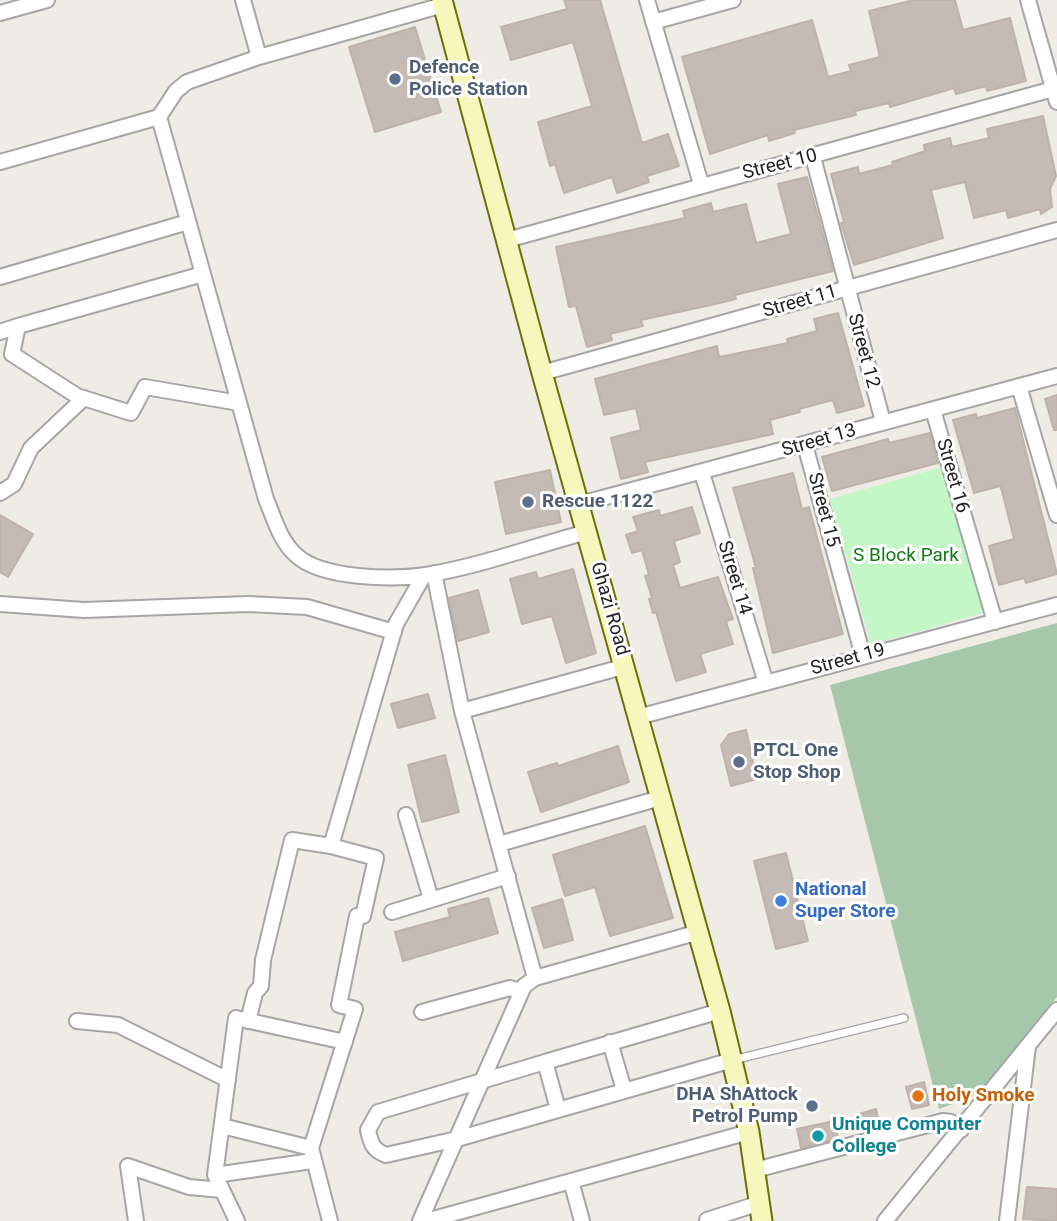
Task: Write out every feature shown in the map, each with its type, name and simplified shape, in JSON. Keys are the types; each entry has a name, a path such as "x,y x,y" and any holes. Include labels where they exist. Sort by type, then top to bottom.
{"main road":[{"name":"Ghazi Road","path":"442,2 542,373 626,666 720,1011 748,1132 761,1212"}],"street":[{"path":"0,13 47,0"},
{"path":"243,0 259,57"},
{"path":"647,0 701,184"},
{"path":"653,22 733,0"},
{"path":"1028,0 1055,95"},
{"path":"0,162 159,117 176,91 187,82 259,57 442,2"},
{"name":"Street 10","path":"507,240 701,184 1055,95"},
{"path":"159,117 266,499 285,542 298,557 315,566 345,575 429,574 587,531"},
{"name":"Street 12","path":"813,157 883,422"},
{"path":"0,277 188,222"},
{"name":"Street 11","path":"542,373 1057,230"},
{"path":"0,332 203,274"},
{"path":"18,326 12,354 84,398 131,412 145,387 239,403"},
{"name":"Street 13","path":"580,504 1057,376"},
{"path":"1019,386 1057,515"},
{"path":"0,493 14,484 31,448 84,398"},
{"name":"Street 16","path":"933,410 995,622"},
{"name":"Street 15","path":"805,445 863,656"},
{"name":"Street 14","path":"702,473 766,683"},
{"path":"331,846 394,632 429,574"},
{"path":"429,574 462,711 535,978"},
{"path":"0,604 84,610 248,604 307,607 394,632"},
{"name":"Street 19","path":"638,717 1057,605"},
{"path":"462,711 626,666"},
{"path":"499,844 660,798"},
{"path":"406,816 431,899"},
{"path":"248,1021 255,993 261,986 263,960 292,840 331,846 376,858 363,916 358,916 339,1004 355,1009 312,1154 330,1221"},
{"path":"392,912 508,876"},
{"path":"420,1221 520,991 535,978 699,932"},
{"path":"422,1012 510,988 520,991"},
{"path":"885,1221 1057,1010"},
{"path":"720,1011 378,1112 368,1130 376,1151 386,1155 457,1139 732,1060"},
{"path":"237,1221 215,1175 236,1018 345,1042"},
{"path":"76,1021 118,1025 228,1080"},
{"path":"610,1042 624,1090"},
{"path":"1007,1221 1028,1046"},
{"path":"545,1062 558,1109"},
{"path":"755,1170 943,1121 951,1122 961,1130"},
{"path":"222,1126 312,1154"},
{"path":"426,1221 748,1132"},
{"path":"215,1175 312,1154"},
{"path":"136,1221 128,1166 189,1186 222,1190"},
{"path":"571,1181 582,1221"},
{"path":"705,1221 761,1212"}],"lane":[{"path":"732,1060 904,1018"}],"green space":[{"name":"S Block Park","path":"942,467 983,613 871,645 830,499"},
{"path":"1057,623 1057,997 977,1095 939,1109 830,685"}],"building":[{"path":"564,0 600,0 642,143 668,134 679,166 647,176 649,182 617,193 612,177 564,193 555,164 550,166 538,122 592,106 573,42 511,60 501,27 567,9"},
{"path":"914,0 955,0 963,30 1010,18 1026,81 987,91 986,86 956,94 954,88 890,107 889,103 855,111 856,115 794,130 795,133 769,141 768,135 710,154 682,57 812,20 828,77 851,71 849,65 880,57 869,11"},
{"name":"Defence Police Station","path":"415,27 441,112 375,132 349,47"},
{"path":"1043,116 1056,176 1050,189 1052,207 1041,214 1040,209 1008,218 1006,210 974,218 965,182 931,190 943,238 854,265 841,223 844,222 831,174 858,167 859,174 893,165 892,162 925,151 924,145 950,138 952,147 989,138 987,129"},
{"path":"807,177 833,271 735,295 736,299 641,320 643,326 610,334 612,340 587,347 576,306 569,307 556,247 685,218 683,211 711,203 713,212 746,204 756,243 791,234 778,184"},
{"path":"838,313 864,406 837,413 833,400 799,409 800,412 770,420 773,434 645,462 648,472 621,479 611,438 641,430 636,408 604,415 595,379 717,346 719,357 788,343 787,339 817,331 814,319"},
{"path":"1057,395 1057,430 1054,430 1045,399"},
{"path":"1015,408 1057,574 1026,583 1024,578 999,585 989,546 1014,539 1002,491 1000,486 974,493 953,420 976,414 977,418"},
{"path":"930,433 938,463 832,491 822,457 888,439 889,443"},
{"name":"Rescue 1122","path":"550,470 561,522 506,534 495,482"},
{"path":"793,473 802,509 809,507 843,634 773,653 753,568 756,568 733,488"},
{"path":"692,507 700,533 674,541 680,562 673,565 680,588 718,577 733,619 726,621 733,644 700,654 706,672 676,681 656,612 653,613 649,599 652,598 645,576 649,575 642,550 632,553 626,535 638,531 633,517 659,510 660,516"},
{"path":"0,515 33,534 8,577 0,572"},
{"path":"573,569 596,653 566,663 552,616 522,624 510,579 536,572 538,579"},
{"path":"478,590 489,632 458,641 449,598"},
{"path":"428,694 435,718 398,728 391,704"},
{"name":"PTCL One Stop Shop","path":"746,730 757,779 731,786 721,745 729,734"},
{"path":"618,746 629,782 541,812 528,772 557,763 558,766"},
{"path":"445,755 459,812 422,822 408,765"},
{"path":"645,826 673,918 610,936 595,887 565,896 553,855"},
{"name":"National Super Store","path":"786,853 808,941 776,949 754,861"},
{"path":"488,898 498,933 403,961 395,932 450,917 448,909"},
{"path":"562,899 573,940 544,948 532,908"},
{"name":"Holy Smoke","path":"924,1082 929,1105 912,1109 906,1087"},
{"path":"876,1109 880,1127 863,1132 859,1114"},
{"name":"Unique Computer College","path":"834,1121 838,1138 801,1148 797,1129"},
{"path":"1027,1187 1057,1189 1057,1221 1023,1219"}],"place":[{"name":"Defence Police Station","path":"395,79"},
{"name":"Rescue 1122","path":"528,502"},
{"name":"PTCL One Stop Shop","path":"739,762"},
{"name":"National Super Store","path":"781,901"},
{"name":"Holy Smoke","path":"918,1096"},
{"name":"DHA ShAttock Petrol Pump","path":"812,1106"},
{"name":"Unique Computer College","path":"818,1136"}]}
